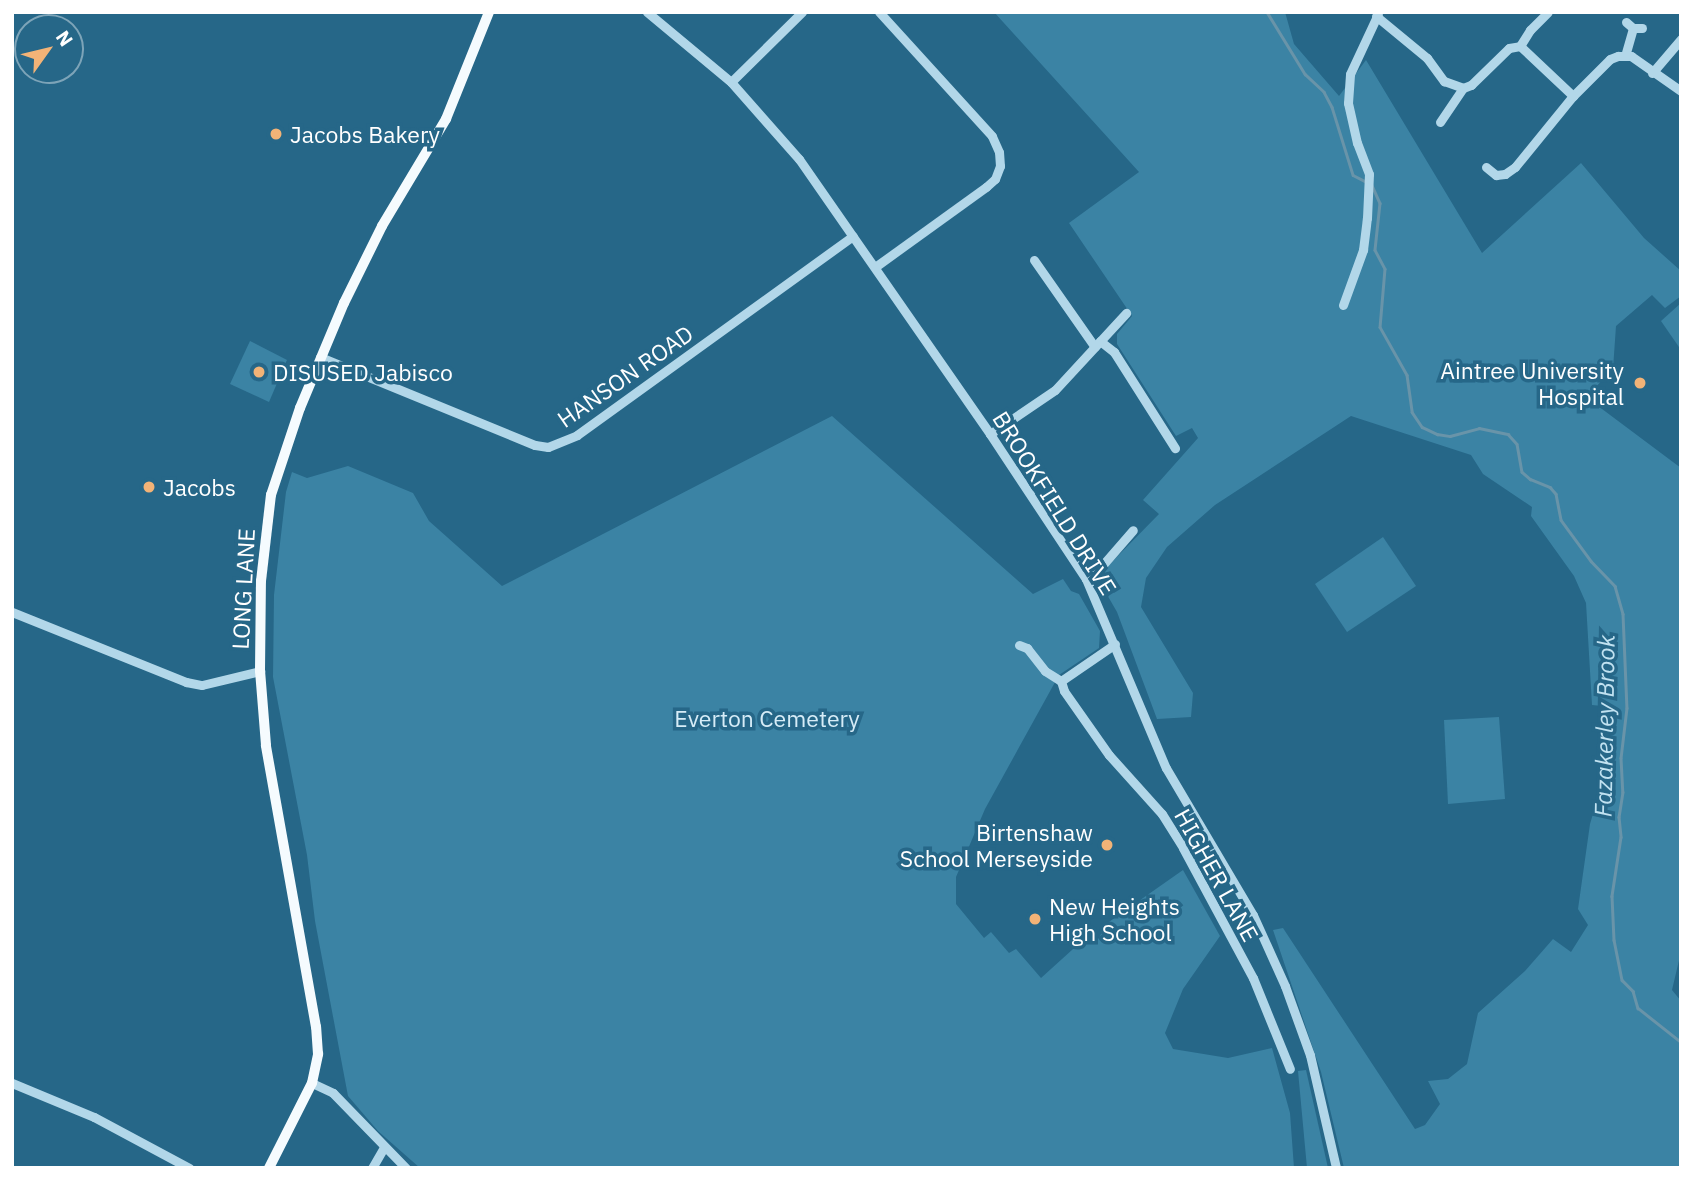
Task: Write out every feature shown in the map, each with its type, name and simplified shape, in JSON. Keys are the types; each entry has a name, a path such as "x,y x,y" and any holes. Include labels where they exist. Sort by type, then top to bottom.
{"main road":[{"name":"LONG LANE","path":"269,1168 312,1083 318,1054 316,1027 266,745 260,671 261,581 271,495 320,357 382,226 446,119 489,12"}],"street":[{"name":"BROOKFIELD DRIVE","path":"647,12 731,82 799,159 990,434 1086,579 1166,768 1253,915 1285,986 1310,1055 1336,1168"},
{"path":"731,82 802,12"},
{"path":"875,267 986,187 995,179 1000,166 999,152 992,136 879,12"},
{"path":"1440,122 1463,88 1471,85 1509,48 1520,46 1530,30 1548,12"},
{"path":"1343,305 1363,250 1369,174 1357,143 1348,103 1350,74 1377,14 1427,58 1444,81 1463,88"},
{"path":"1625,56 1633,26"},
{"path":"1652,73 1681,39"},
{"path":"1520,46 1573,96"},
{"path":"1486,167 1496,175 1505,174 1515,167 1573,96 1610,59 1631,56 1681,91"},
{"path":"1500,186 1505,174"},
{"name":"HANSON ROAD","path":"320,357 535,445 548,447 577,435 853,236"},
{"path":"1034,260 1098,344 1114,352 1175,448"},
{"path":"990,434 1055,390 1126,313"},
{"path":"1086,579 1100,568 1133,530"},
{"path":"12,611 183,681 202,685 260,671"},
{"path":"1061,681 1115,644"},
{"name":"HIGHER LANE","path":"1019,645 1027,648 1045,671 1061,681 1064,691 1109,755 1162,814 1253,978 1290,1069"},
{"path":"12,1083 94,1117 189,1168"},
{"path":"312,1083 332,1093 406,1168"},
{"path":"372,1168 384,1147"}],"green space":[{"path":"994,12 1285,12 1294,44 1339,96 1366,60 1482,253 1581,163 1644,238 1681,271 1681,296 1665,308 1652,295 1616,326 1613,369 1586,397 1681,468 1681,952 1672,990 1681,1001 1681,1168 1344,1168 1321,1072 1273,930 1283,928 1415,1129 1425,1125 1440,1104 1428,1081 1448,1079 1467,1064 1478,1013 1525,971 1553,939 1571,952 1588,925 1578,909 1590,824 1608,763 1602,706 1592,705 1586,603 1574,576 1531,516 1532,507 1483,474 1471,455 1351,416 1215,505 1167,547 1146,578 1141,607 1193,693 1191,717 1157,719 1117,612 1102,586 1106,568 1159,514 1143,500 1198,438 1192,428 1176,436 1117,344 1117,334 1132,316 1069,223 1139,172"},
{"path":"1681,303 1681,350 1661,321"},
{"name":"DISUSED Jabisco","path":"250,341 287,360 269,402 230,384"},
{"name":"Everton Cemetery","path":"832,416 1033,594 1063,579 1071,591 1079,594 1100,631 1099,648 1059,675 985,809 956,877 956,904 984,938 991,932 1009,953 1016,949 1041,978 1083,940 1099,938 1106,924 1183,870 1220,936 1183,989 1165,1033 1173,1049 1228,1058 1272,1048 1290,1113 1294,1168 420,1168 378,1131 348,1096 315,921 307,855 273,677 274,595 286,492 292,472 307,478 348,466 413,493 429,521 502,586"},
{"path":"1383,537 1416,586 1347,632 1315,584"},
{"path":"1499,717 1505,799 1448,804 1444,720"},
{"path":"1306,1070 1328,1168 1307,1168 1298,1071"}],"waterway":[{"name":"Fazakerley Brook","path":"1267,12 1305,74 1324,92 1332,107 1353,175 1365,181"},
{"name":"Fazakerley Brook","path":"1371,183 1380,203 1375,250 1385,269 1380,327 1407,375 1412,412 1422,427 1437,434 1450,436 1479,428 1508,434 1517,444 1522,472 1530,479 1550,487 1556,494 1561,520 1591,561 1615,586 1623,614 1627,708 1621,758 1621,837 1612,896 1614,940 1622,980 1633,991 1638,1008 1681,1042"}],"place":[{"name":"Jacobs Bakery","path":"276,134"},
{"name":"DISUSED Jabisco","path":"259,372"},
{"name":"Aintree University Hospital","path":"1640,383"},
{"name":"Jacobs","path":"149,487"},
{"name":"Birtenshaw School Merseyside","path":"1107,845"},
{"name":"New Heights High School","path":"1035,919"}]}
